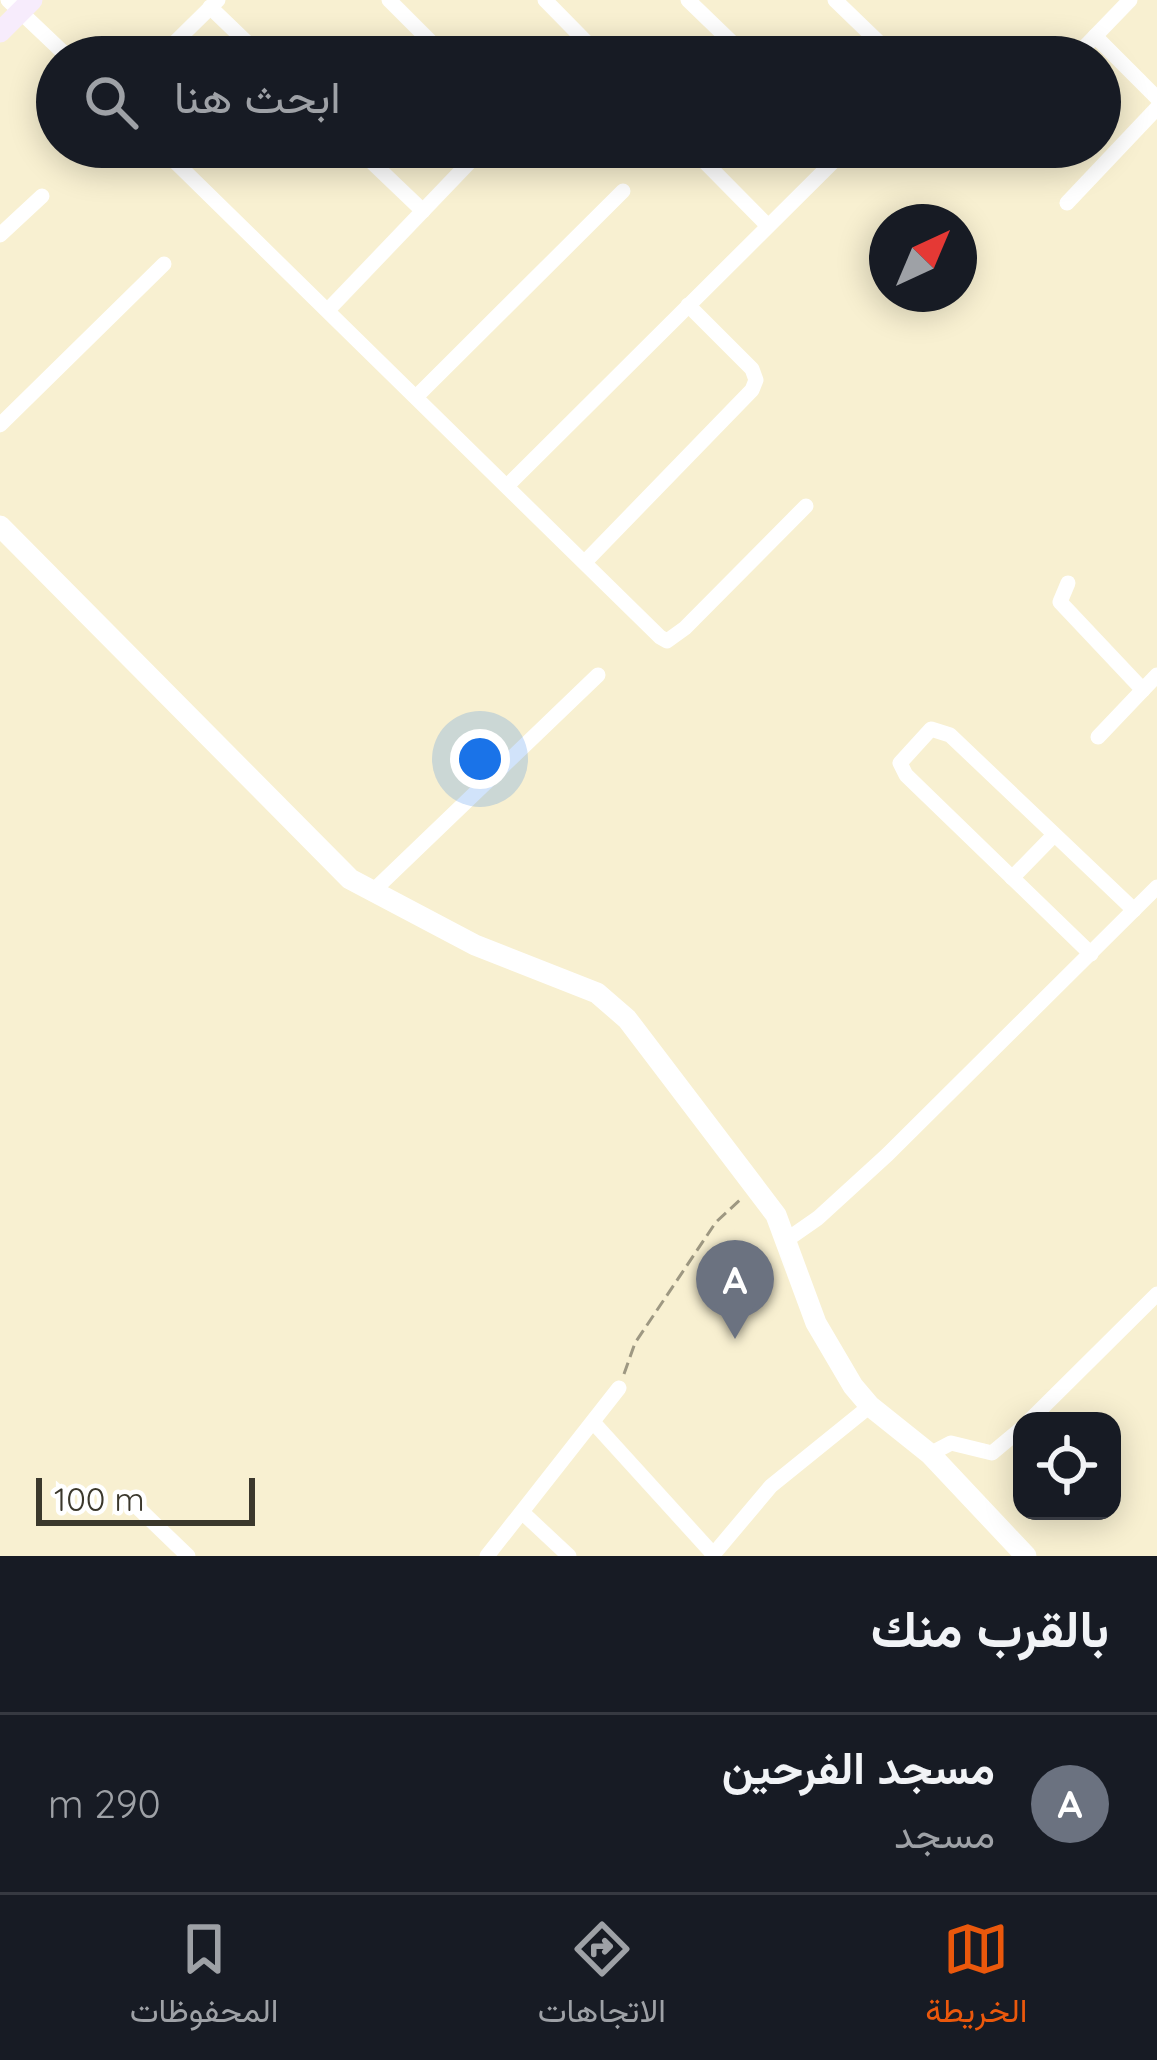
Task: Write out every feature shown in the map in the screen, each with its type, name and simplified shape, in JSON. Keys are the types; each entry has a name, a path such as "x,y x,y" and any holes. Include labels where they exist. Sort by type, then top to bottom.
{"main road":[{"path":"0,32 20,4"}],"street":[{"path":"389,0 425,36"},
{"path":"545,0 580,36"},
{"path":"688,0 725,36"},
{"path":"835,0 872,36"},
{"path":"1095,36 1130,0"},
{"path":"20,4 49,36"},
{"path":"181,36 214,4 243,36"},
{"path":"1121,62 1157,98"},
{"path":"1121,138 1157,109"},
{"path":"182,168 667,640 685,628 806,506"},
{"path":"378,168 422,211"},
{"path":"328,310 464,168"},
{"path":"711,168 768,226"},
{"path":"508,485 825,168"},
{"path":"1067,203 1092,168"},
{"path":"417,396 623,191"},
{"path":"0,236 42,196"},
{"path":"0,425 164,264"},
{"path":"584,562 752,390 756,380 752,369 688,305"},
{"path":"0,526 350,879 475,945 597,993 627,1019 716,1141 759,1190 785,1240 816,1323 870,1406 930,1454 1022,1555"},
{"path":"1068,584 1060,602 1143,690"},
{"path":"370,893 598,675"},
{"path":"1098,737 1157,675"},
{"path":"1091,954 906,776 900,763 906,753 931,729 940,729 1134,910"},
{"path":"1012,878 1054,836"},
{"path":"785,1240 850,1190 1156,889"},
{"path":"1038,1412 1157,1294"},
{"path":"487,1556 619,1388"},
{"path":"592,1422 713,1555 771,1486 870,1406"},
{"path":"930,1454 951,1443 992,1453 1013,1436"},
{"path":"133,1503 188,1556"},
{"path":"523,1513 569,1556"}],"path":[{"path":"619,1388 635,1342 716,1222 759,1190"}],"place":[{"name":"مسجد الفرحين","path":"735,1339"}]}
